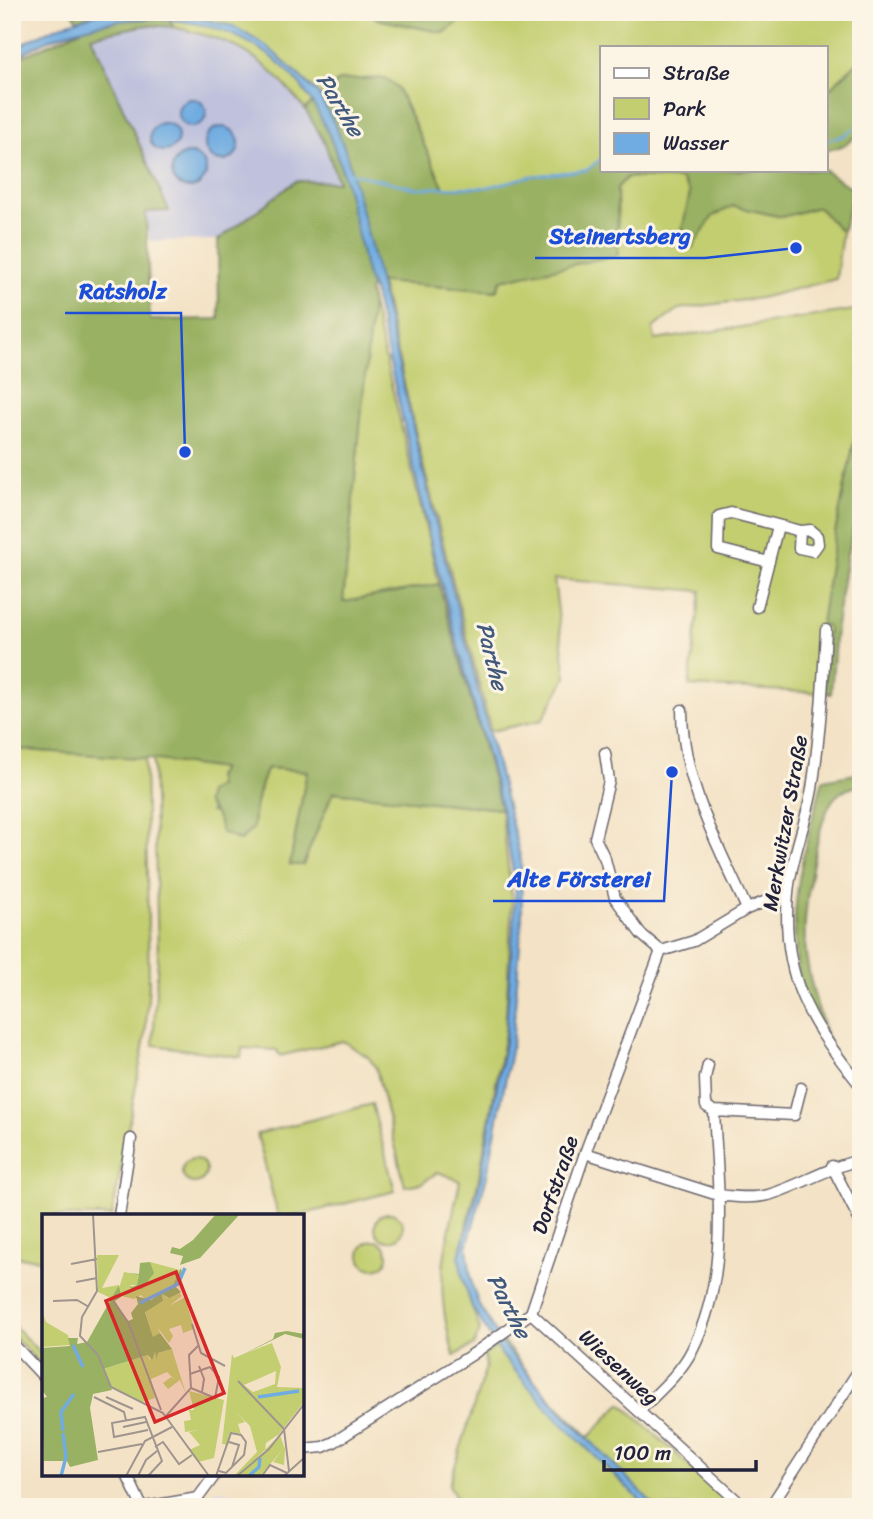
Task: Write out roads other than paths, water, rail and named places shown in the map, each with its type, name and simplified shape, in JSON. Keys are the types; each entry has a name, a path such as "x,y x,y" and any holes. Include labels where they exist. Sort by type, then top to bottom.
{"street":[{"path":"769,562 718,549 719,516 731,513 800,531"},
{"path":"757,607 778,526"},
{"name":"Merkwitzer Straße","path":"826,630 821,726 811,793 788,892 788,933 795,979 804,1007 821,1037 861,1086"},
{"path":"682,710 682,738 690,780 747,909"},
{"path":"605,753 609,781 595,838 605,859 615,898 641,934 661,951 694,941 747,909 788,892"},
{"name":"Dorfstraße","path":"531,1313 585,1153 661,951"},
{"path":"708,1065 705,1078 706,1106 714,1111 794,1115 801,1088"},
{"path":"639,1411 692,1352 718,1270 714,1111"},
{"path":"119,1214 131,1139"},
{"path":"585,1153 718,1195 768,1195 832,1166 861,1160"},
{"path":"832,1166 861,1223"},
{"path":"304,1449 334,1443 514,1327 531,1313"},
{"name":"Wiesenweg","path":"531,1313 744,1507"},
{"path":"12,1343 42,1375"},
{"path":"770,1507 861,1367"},
{"path":"128,1477 143,1507 198,1498 214,1477"}],"water":[{"path":"107,12 173,12 233,26 268,47 317,92 335,124 346,152 521,860 522,918 512,1046 487,1176 467,1247 472,1285 479,1305 503,1345 560,1410 656,1507 647,1507 554,1416 503,1357 472,1307 462,1276 459,1256 478,1190 505,1042 516,888 502,810 433,552 374,293 367,276 339,160 308,96 281,64 247,42 209,27 169,20 127,20 86,27 47,41 12,60 12,50 35,37 70,22"},
{"path":"192,99 202,103 206,113 202,123 192,127 182,123 178,113 182,103"},
{"path":"164,123 174,127 178,137 174,147 164,151 154,147 150,137 154,127"},
{"path":"222,127 234,132 239,144 234,156 222,161 210,156 205,144 210,132"},
{"path":"189,154 201,159 206,171 201,183 189,188 177,183 172,171 177,159"}],"waterway":[{"path":"828,140 843,136 861,124"},
{"path":"350,173 415,188 488,187 531,176 587,170 600,160"}],"place":[{"name":"Steinertsberg","path":"796,248"},
{"name":"Ratsholz","path":"185,452"},
{"name":"Alte Försterei","path":"672,772"}],"water label":[{"name":"Parthe","path":"340,105"},
{"name":"Parthe","path":"492,656"},
{"name":"Parthe","path":"509,1306"}]}
